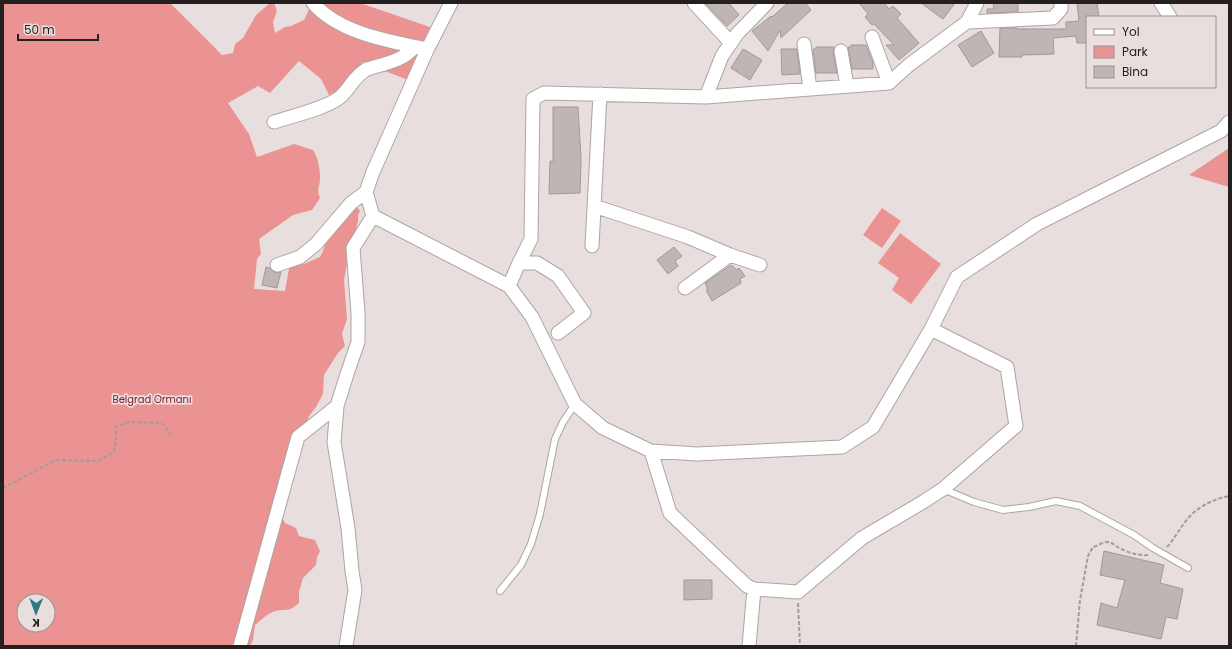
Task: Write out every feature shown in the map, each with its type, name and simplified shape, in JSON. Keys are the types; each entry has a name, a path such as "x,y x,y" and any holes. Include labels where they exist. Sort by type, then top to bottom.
{"street":[{"path":"313,3 326,15 351,30 427,50"},
{"path":"277,265 300,256 316,244 351,203 366,192 373,172 427,50 451,3"},
{"path":"694,3 730,43"},
{"path":"706,97 722,56 730,43 767,3"},
{"path":"967,22 1053,18 1060,9 1061,3"},
{"path":"1161,3 1169,16"},
{"path":"509,286 531,239 533,100 544,93 706,97 889,83 909,65 967,22 974,5"},
{"path":"872,37 889,83"},
{"path":"804,44 810,89"},
{"path":"274,122 334,101 345,93 355,78 362,72 402,57 414,47"},
{"path":"841,51 847,86"},
{"path":"592,246 600,94"},
{"path":"366,192 374,216 509,286 532,318 575,404 603,428 651,451 697,454 842,447 873,427 931,329 957,277 1038,224 1221,131 1229,122"},
{"path":"594,206 688,237 730,255 760,265"},
{"path":"346,646 355,590 348,528 334,442 337,406 358,342 358,313 353,248 374,216"},
{"path":"685,288 730,255"},
{"path":"519,263 537,263 558,276 584,313 558,333"},
{"path":"651,451 670,513 747,586 754,589 798,592 862,538 943,489 1016,426 1007,367 931,329"},
{"path":"240,646 298,438 337,406"},
{"path":"749,646 754,589"}],"lane":[{"path":"500,591 521,565 531,544 540,514 555,439 563,422 575,404"},
{"path":"943,489 974,502 1003,510 1029,507 1056,501 1080,506 1134,535 1188,568"}],"path":[{"path":"3,488 56,460 98,461 114,452 116,426 129,422 162,423 171,435"},
{"path":"1076,646 1082,588 1088,556 1092,547 1110,542 1141,556 1156,555 1173,540 1196,510 1208,502 1229,496"},
{"path":"798,592 800,646"}],"green space":[{"name":"Belgrad Ormanı","path":"3,3 170,3 222,55 233,53 235,44 243,38 256,15 270,3 274,3 277,11 273,22 275,33 285,27 304,20 312,3 360,3 430,27 408,80 362,62 350,85 329,95 321,79 299,61 270,93 258,86 228,103 249,134 257,157 294,144 313,150 319,167 320,178 318,190 320,198 312,210 293,215 259,239 261,254 257,259 254,289 285,291 289,269 294,265 304,264 320,257 327,237 353,209 358,208 360,211 354,237 346,256 347,264 344,280 347,319 342,334 345,346 338,353 324,375 323,394 309,416 280,513 285,523 296,528 299,536 315,540 320,551 317,557 316,565 303,578 299,592 299,603 290,609 276,611 265,616 255,625 253,640 250,646 3,646"},
{"path":"1229,148 1229,187 1189,175"},
{"path":"882,208 901,221 882,248 863,235"},
{"path":"900,233 941,264 911,304 892,290 899,278 878,263"}],"building":[{"path":"705,3 729,3 739,15 727,26"},
{"path":"788,3 805,3 811,10 781,38 780,30 768,51 752,31 771,16 772,17"},
{"path":"859,3 884,3 889,9 893,6 901,14 897,18 919,43 899,60 886,45 894,45 874,24 872,25 865,17 868,14"},
{"path":"921,3 955,3 943,19"},
{"path":"994,3 1018,3 1018,12 987,13 987,9 993,9"},
{"path":"1077,3 1097,3 1099,16 1086,16 1086,43 1077,43 1076,36 1053,38 1054,54 1022,55 1022,57 999,57 1000,28 1066,29 1066,22 1079,21"},
{"path":"981,31 994,53 972,67 958,45"},
{"path":"851,45 866,45 873,63 873,69 852,69 848,47 851,47"},
{"path":"816,47 834,47 833,52 837,73 816,73 813,49 816,49"},
{"path":"743,49 762,60 750,80 731,68"},
{"path":"781,49 797,49 800,74 782,75"},
{"path":"553,107 578,107 581,159 580,193 549,194 550,161 553,161"},
{"path":"674,247 682,256 675,261 678,266 668,274 657,260"},
{"path":"731,265 737,270 739,268 745,276 740,279 741,283 712,301 707,292 705,283"},
{"path":"266,267 270,268 275,273 281,272 277,288 262,285"},
{"path":"1104,551 1164,565 1160,583 1183,589 1177,619 1166,617 1161,639 1097,625 1101,603 1117,608 1125,580 1100,575"},
{"path":"684,580 712,580 712,599 684,600"}]}
